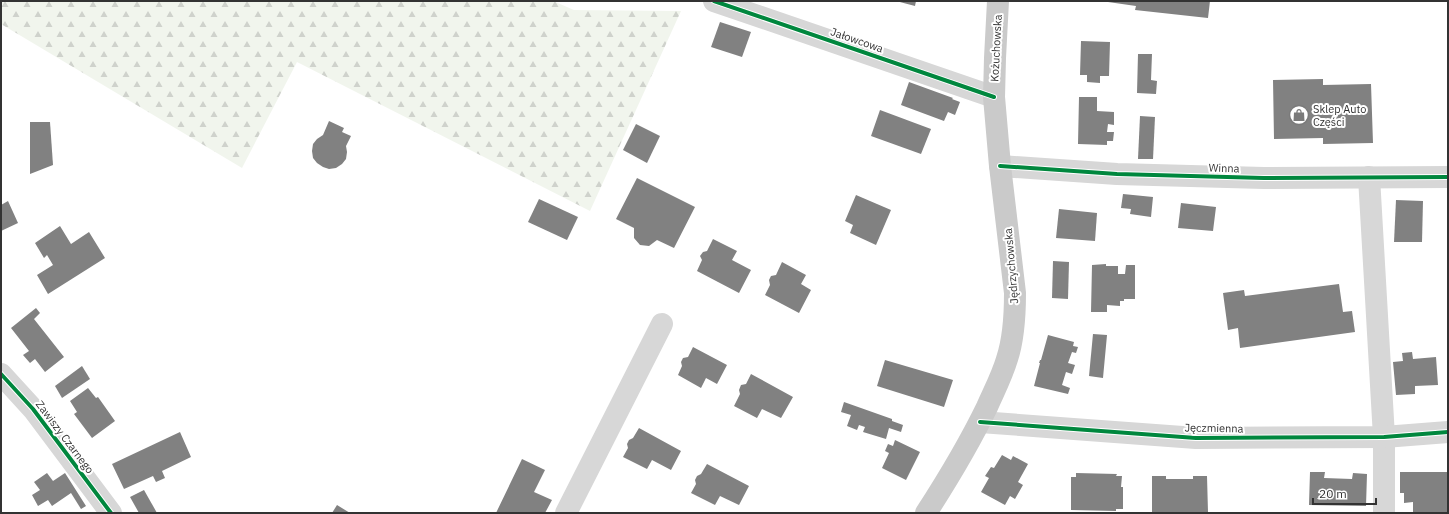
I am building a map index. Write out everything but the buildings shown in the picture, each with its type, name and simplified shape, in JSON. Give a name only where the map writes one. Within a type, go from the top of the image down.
[{"type":"main road","name":"Kożuchowska","points":[[998,1],[994,97],[1000,166]]},
{"type":"main road","name":"Jędrzychowska","points":[[926,513],[950,475],[980,422],[998,385],[1013,336],[1016,293],[1000,166]]},
{"type":"street","name":"Jałowcowa","points":[[714,1],[994,97]]},
{"type":"street","name":"Winna","points":[[1000,166],[1125,174],[1264,178],[1448,177]]},
{"type":"street","points":[[1369,177],[1384,437],[1384,513]]},
{"type":"street","points":[[566,513],[662,324]]},
{"type":"street","name":"Zawiszy Czarnego","points":[[1,374],[33,409],[111,513]]},
{"type":"street","name":"Jęczmienna","points":[[980,422],[1196,438],[1384,437],[1448,432]]},
{"type":"green space","points":[[1,1],[553,1],[574,10],[681,11],[590,211],[297,62],[242,168],[1,24]]},
{"type":"cycle path","points":[[714,1],[994,97]]},
{"type":"cycle path","points":[[1000,166],[1117,174],[1264,178],[1448,177]]},
{"type":"cycle path","points":[[1,374],[33,409],[111,513]]},
{"type":"cycle path","points":[[980,422],[1196,438],[1384,437],[1448,432]]},
{"type":"place","name":"Sklep Auto Części","points":[[1299,115]]}]
